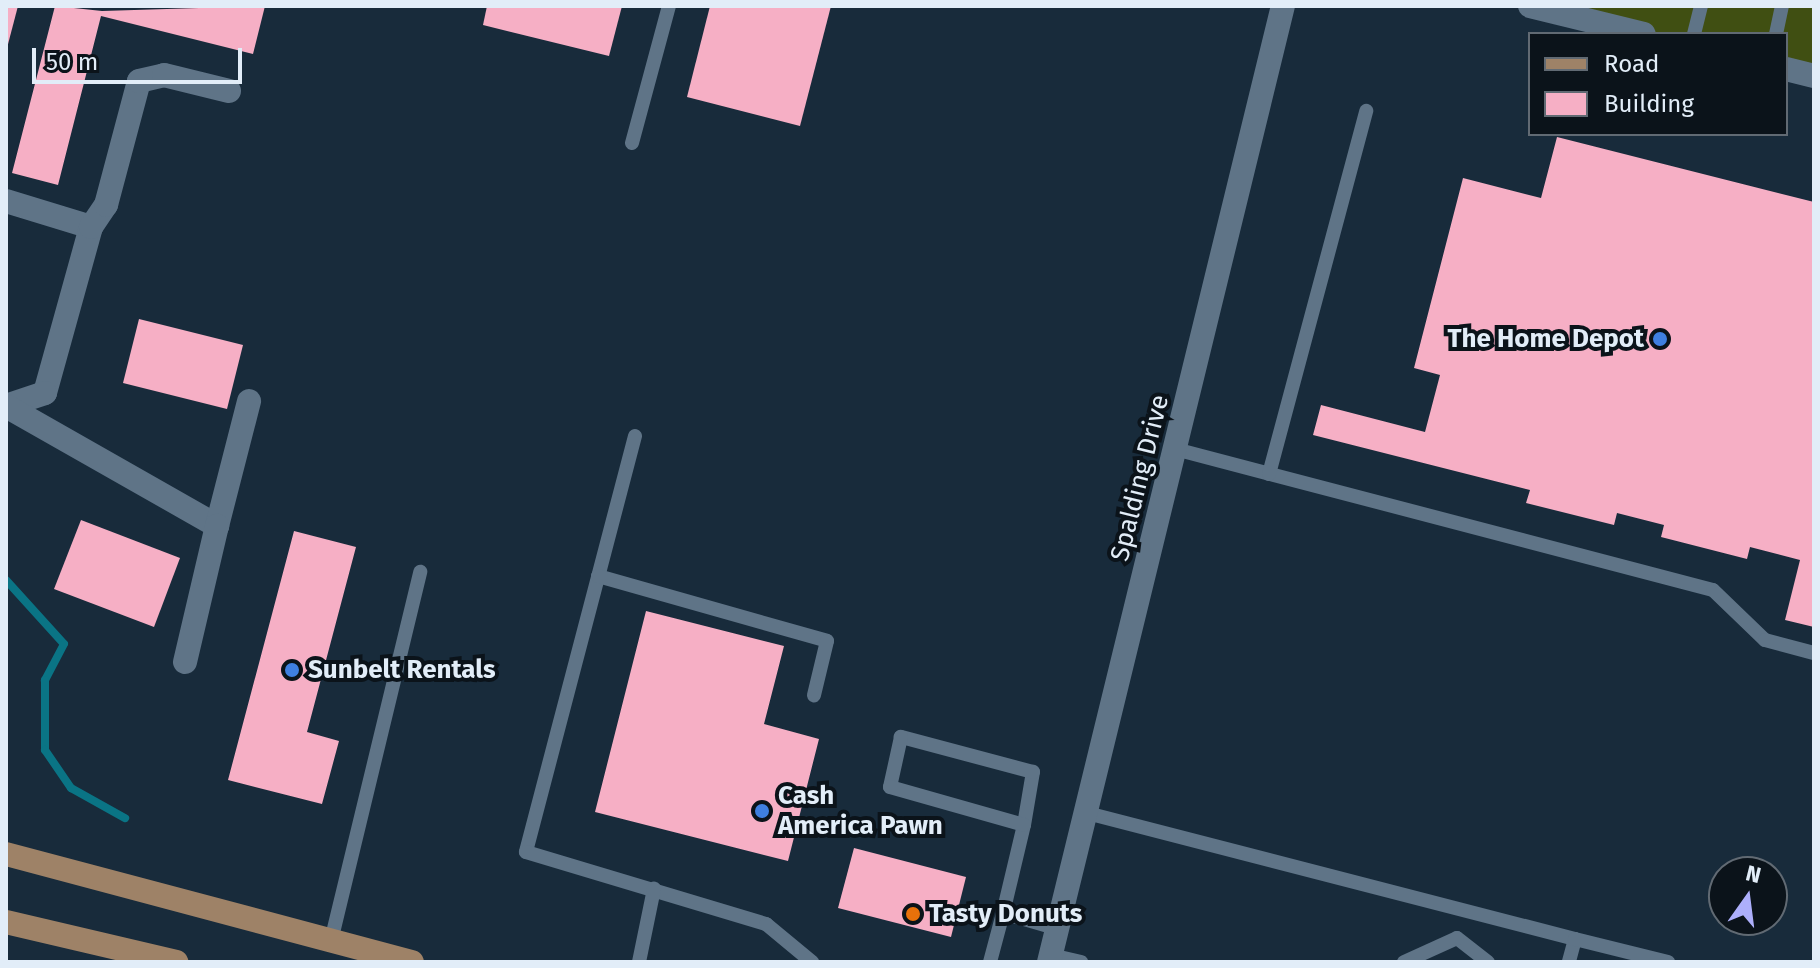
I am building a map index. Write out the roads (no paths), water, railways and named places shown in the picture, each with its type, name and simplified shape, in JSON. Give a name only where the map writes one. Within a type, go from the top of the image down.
[{"type":"main road","points":[[6,854],[412,962]]},
{"type":"main road","points":[[6,922],[176,962]]},
{"type":"street","name":"Spalding Drive","points":[[1050,958],[1283,6]]},
{"type":"street","points":[[1530,6],[1636,32]]},
{"type":"street","points":[[1788,70],[1814,76]]},
{"type":"street","points":[[6,406],[45,393],[91,227],[106,205],[139,81],[164,75],[229,91]]},
{"type":"street","points":[[6,201],[91,227]]},
{"type":"street","points":[[185,662],[249,401]]},
{"type":"street","points":[[6,406],[217,526]]},
{"type":"lane","points":[[632,143],[669,6]]},
{"type":"lane","points":[[1694,32],[1701,6]]},
{"type":"lane","points":[[1776,32],[1782,6]]},
{"type":"lane","points":[[1269,474],[1366,111]]},
{"type":"lane","points":[[635,436],[526,852],[766,924],[812,962]]},
{"type":"lane","points":[[1175,449],[1713,590],[1765,640],[1814,653]]},
{"type":"lane","points":[[331,941],[420,572]]},
{"type":"lane","points":[[598,576],[827,641],[814,695]]},
{"type":"lane","points":[[990,962],[1024,825],[1033,772],[901,737],[890,787],[1024,825]]},
{"type":"lane","points":[[1087,813],[1668,962]]},
{"type":"lane","points":[[639,962],[654,889]]},
{"type":"lane","points":[[1457,938],[1464,911]]},
{"type":"lane","points":[[1003,913],[1058,929]]},
{"type":"lane","points":[[1404,962],[1457,938]]},
{"type":"lane","points":[[1457,938],[1488,962]]},
{"type":"lane","points":[[1569,962],[1575,939]]},
{"type":"lane","points":[[1050,958],[1081,962]]},
{"type":"waterway","points":[[6,580],[64,644],[45,680],[45,750],[71,788],[125,818]]},
{"type":"place","name":"The Home Depot","points":[[1660,339]]},
{"type":"place","name":"Sunbelt Rentals","points":[[292,670]]},
{"type":"place","name":"Cash America Pawn","points":[[762,811]]},
{"type":"place","name":"Tasty Donuts","points":[[913,914]]}]
